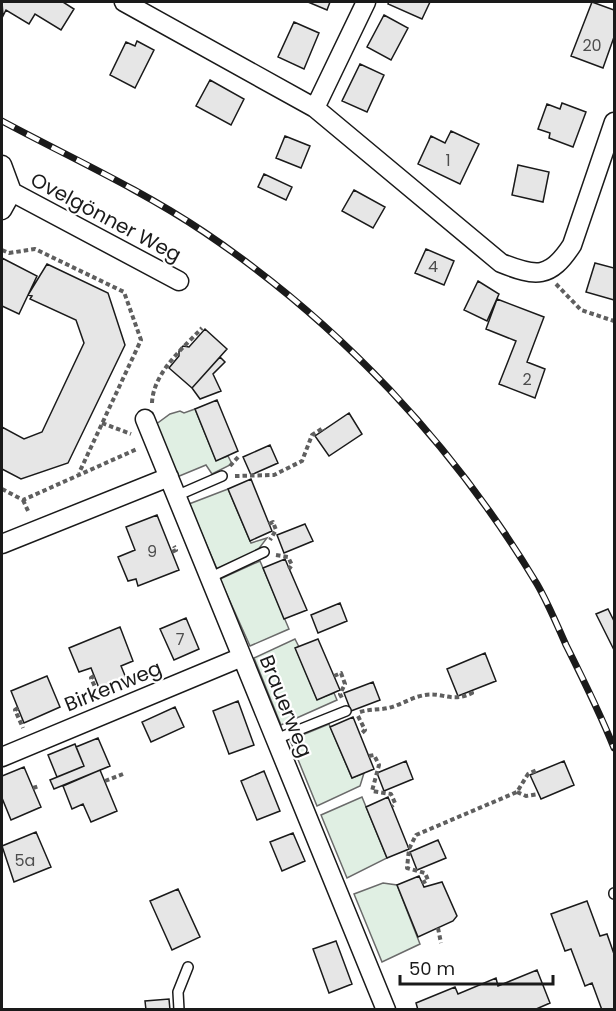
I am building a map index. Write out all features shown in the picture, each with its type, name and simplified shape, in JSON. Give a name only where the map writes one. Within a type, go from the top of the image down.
[{"type":"street","points":[[124,2],[315,108],[501,263],[536,273],[561,263],[572,245],[615,122]]},
{"type":"street","points":[[315,108],[366,2]]},
{"type":"street","name":"Ovelgönner Weg","points":[[2,165],[12,192],[179,281]]},
{"type":"street","name":"Ovelgönner Weg","points":[[2,210],[12,192]]},
{"type":"street","name":"Brauerweg","points":[[149,413],[154,442],[386,1010]]},
{"type":"street","points":[[2,544],[169,477]]},
{"type":"street","name":"Birkenweg","points":[[2,757],[242,657]]},
{"type":"lane","points":[[176,496],[222,476]]},
{"type":"lane","points":[[209,578],[264,552]]},
{"type":"lane","points":[[276,739],[346,711]]},
{"type":"lane","points":[[179,1010],[178,992],[188,967]]},
{"type":"path","points":[[2,250],[9,253],[35,249],[124,292],[141,340],[79,473]]},
{"type":"path","points":[[536,273],[581,310],[615,321]]},
{"type":"path","points":[[149,413],[152,395],[167,365],[202,328]]},
{"type":"path","points":[[222,476],[274,475],[302,461],[312,435],[323,428],[324,430]]},
{"type":"path","points":[[2,489],[23,500],[79,473],[154,442]]},
{"type":"path","points":[[269,524],[273,522],[276,530],[264,552],[288,556],[292,565],[289,569]]},
{"type":"path","points":[[334,676],[341,673],[345,684],[340,694],[346,711],[357,713],[376,708],[386,709],[426,694],[449,699],[463,698],[472,693],[471,691]]},
{"type":"path","points":[[357,713],[365,730],[360,735]]},
{"type":"path","points":[[369,756],[374,754],[379,765],[372,791],[391,794],[395,803],[392,806]]},
{"type":"path","points":[[422,883],[428,880],[425,873],[407,868],[409,849],[417,835],[517,792],[528,774],[537,770]]},
{"type":"path","points":[[105,781],[123,774]]},
{"type":"path","points":[[33,788],[39,786]]},
{"type":"path","points":[[517,792],[526,796],[538,794]]},
{"type":"path","points":[[438,928],[441,943]]},
{"type":"green space","points":[[195,409],[216,460],[228,456],[232,464],[212,474],[206,465],[177,477],[155,425],[170,414]]},
{"type":"green space","points":[[228,489],[251,543],[267,538],[257,551],[217,569],[189,504]]},
{"type":"green space","points":[[260,561],[289,629],[250,646],[220,579]]},
{"type":"green space","points":[[295,639],[299,647],[296,649],[317,699],[334,693],[337,700],[281,725],[254,658]]},
{"type":"green space","points":[[329,724],[352,778],[364,773],[360,786],[317,806],[290,740]]},
{"type":"green space","points":[[362,797],[387,858],[347,878],[321,815]]},
{"type":"green space","points":[[383,883],[397,885],[420,944],[382,962],[354,894]]},
{"type":"building","points":[[2,2],[63,2],[74,9],[61,30],[35,14],[29,24],[6,10],[3,16]]},
{"type":"building","points":[[308,2],[330,2],[327,10]]},
{"type":"building","points":[[389,2],[430,2],[422,19],[388,4]]},
{"type":"building","points":[[592,2],[614,10],[614,37],[603,68],[571,56]]},
{"type":"building","points":[[384,15],[408,28],[391,60],[367,47]]},
{"type":"building","points":[[294,22],[319,33],[304,69],[278,57]]},
{"type":"building","points":[[137,41],[154,50],[135,88],[110,75],[126,42],[135,46]]},
{"type":"building","points":[[360,64],[384,75],[367,112],[342,101]]},
{"type":"building","points":[[210,80],[244,99],[231,125],[196,106]]},
{"type":"building","points":[[562,103],[586,112],[573,147],[549,138],[550,133],[538,129],[547,104],[560,109]]},
{"type":"building","points":[[451,131],[479,144],[460,184],[418,164],[431,136],[445,143]]},
{"type":"building","points":[[285,136],[310,146],[301,168],[276,158]]},
{"type":"building","points":[[518,165],[549,172],[543,202],[512,195]]},
{"type":"building","points":[[264,174],[292,187],[286,200],[258,187]]},
{"type":"building","points":[[354,190],[385,207],[373,228],[342,211]]},
{"type":"building","points":[[426,249],[454,261],[444,285],[415,273]]},
{"type":"building","points":[[2,258],[37,276],[19,314],[2,306]]},
{"type":"building","points":[[595,263],[614,268],[614,300],[586,292]]},
{"type":"building","points":[[47,264],[108,293],[125,345],[68,463],[21,479],[2,469],[2,427],[24,439],[42,432],[84,343],[76,320],[30,299],[32,296],[28,295]]},
{"type":"building","points":[[478,281],[499,294],[487,321],[464,310]]},
{"type":"building","points":[[497,299],[544,317],[527,362],[545,369],[535,398],[499,384],[516,341],[486,329]]},
{"type":"building","points":[[205,329],[227,349],[192,388],[169,368],[179,356],[179,351],[183,346],[189,347]]},
{"type":"building","points":[[220,357],[225,362],[213,374],[221,391],[200,399],[192,388]]},
{"type":"building","points":[[217,400],[238,451],[216,461],[195,409]]},
{"type":"building","points":[[349,413],[362,434],[329,456],[315,436]]},
{"type":"building","points":[[270,445],[278,463],[251,475],[243,457]]},
{"type":"building","points":[[251,479],[272,531],[250,541],[228,489]]},
{"type":"building","points":[[157,515],[179,570],[138,586],[136,579],[128,581],[118,557],[135,550],[126,527]]},
{"type":"building","points":[[305,524],[313,541],[284,553],[277,535]]},
{"type":"building","points":[[285,559],[307,610],[284,619],[263,568]]},
{"type":"building","points":[[340,603],[347,621],[318,633],[311,615]]},
{"type":"building","points":[[608,609],[614,621],[614,650],[596,614]]},
{"type":"building","points":[[186,618],[199,649],[174,660],[160,629]]},
{"type":"building","points":[[120,627],[133,661],[121,666],[126,678],[99,688],[91,668],[79,672],[69,648]]},
{"type":"building","points":[[318,639],[340,690],[317,700],[295,648]]},
{"type":"building","points":[[485,653],[496,681],[458,696],[447,669]]},
{"type":"building","points":[[47,676],[60,707],[24,723],[11,691]]},
{"type":"building","points":[[373,682],[380,700],[351,711],[344,693]]},
{"type":"building","points":[[238,701],[254,745],[229,754],[213,711]]},
{"type":"building","points":[[175,707],[184,727],[151,742],[142,722]]},
{"type":"building","points":[[353,717],[374,769],[352,778],[330,727]]},
{"type":"building","points":[[98,738],[110,766],[54,789],[50,780],[84,766],[76,747]]},
{"type":"building","points":[[75,744],[84,766],[57,777],[48,755]]},
{"type":"building","points":[[406,761],[413,779],[384,791],[377,773]]},
{"type":"building","points":[[564,761],[574,785],[541,799],[530,775]]},
{"type":"building","points":[[24,767],[41,807],[11,820],[2,798],[2,776]]},
{"type":"building","points":[[100,770],[117,811],[91,822],[83,804],[72,809],[63,786]]},
{"type":"building","points":[[264,771],[280,811],[257,820],[241,781]]},
{"type":"building","points":[[388,797],[409,849],[387,858],[366,807]]},
{"type":"building","points":[[36,832],[51,867],[14,882],[2,846]]},
{"type":"building","points":[[293,833],[305,861],[282,871],[270,842]]},
{"type":"building","points":[[438,840],[446,858],[417,870],[410,852]]},
{"type":"building","points":[[419,876],[424,887],[442,882],[457,916],[453,921],[418,937],[397,885]]},
{"type":"building","points":[[178,889],[200,937],[172,950],[150,901]]},
{"type":"building","points":[[587,901],[600,936],[607,934],[614,954],[614,1010],[602,1010],[592,983],[585,986],[571,949],[565,951],[551,914]]},
{"type":"building","points":[[336,941],[352,984],[329,993],[313,949]]},
{"type":"building","points":[[537,970],[550,1003],[534,1010],[418,1010],[416,1003],[455,987],[458,994],[496,978],[498,986]]},
{"type":"building","points":[[169,999],[170,1010],[146,1010],[145,1001]]},
{"type":"railway","points":[[2,121],[130,187],[204,232],[301,306],[347,346],[390,390],[469,483],[537,584],[614,748]]}]
